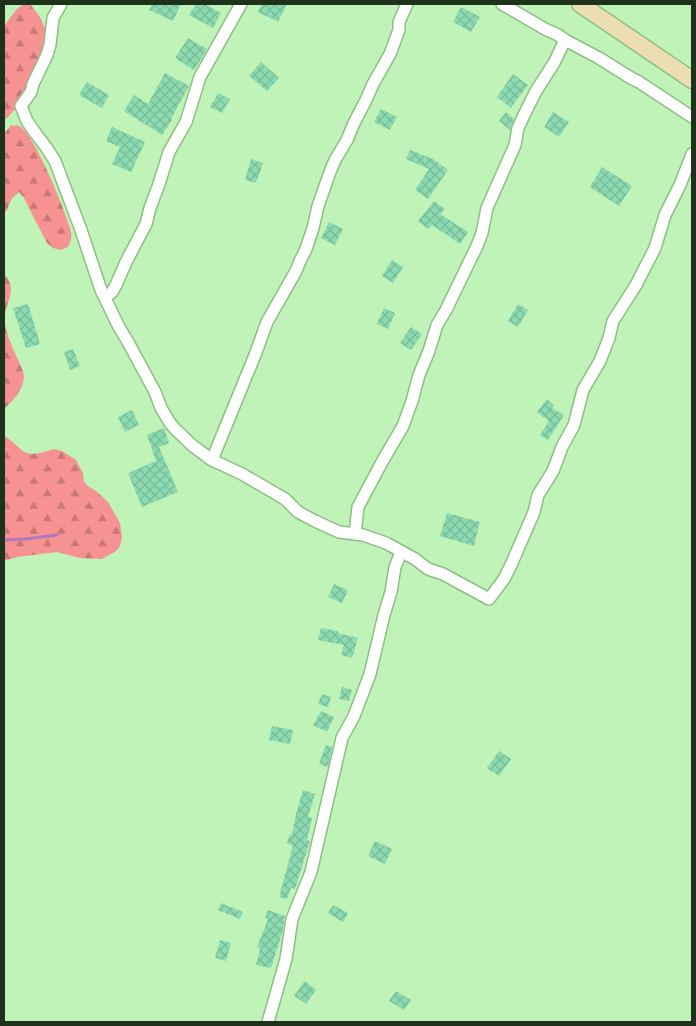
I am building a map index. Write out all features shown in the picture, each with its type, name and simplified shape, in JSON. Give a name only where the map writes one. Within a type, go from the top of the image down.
[{"type":"street","points":[[61,4],[53,18],[48,55],[33,84],[31,92],[21,106],[27,121],[55,161],[98,282],[119,327],[140,363],[170,423],[193,446],[212,460],[242,474],[285,499],[298,512],[315,522],[339,532],[363,534],[379,540],[428,569],[443,574],[489,599],[504,579],[511,565],[534,512],[538,495],[574,425],[583,390],[600,361],[614,321],[636,285],[655,248],[665,215],[680,185],[692,154]]},
{"type":"street","points":[[106,297],[116,285],[146,224],[166,161],[172,145],[186,122],[200,77],[241,4]]},
{"type":"street","points":[[212,460],[267,322],[296,271],[306,249],[318,206],[335,160],[348,140],[373,84],[390,54],[399,30],[399,22],[407,4]]},
{"type":"street","points":[[502,4],[599,58],[692,117]]},
{"type":"street","points":[[580,4],[692,80]]},
{"type":"street","points":[[355,534],[358,507],[403,426],[437,325],[462,279],[480,240],[487,208],[515,145],[521,121],[565,40]]},
{"type":"street","points":[[268,1022],[286,960],[292,920],[311,872],[342,738],[354,716],[370,674],[391,592],[395,567],[401,552]]},
{"type":"green space","points":[[30,4],[40,17],[47,33],[47,50],[23,101],[4,121],[4,26],[16,10],[22,5]]},
{"type":"green space","points":[[11,125],[19,126],[25,131],[33,142],[49,175],[64,209],[71,232],[71,240],[68,247],[61,250],[53,248],[47,243],[19,192],[12,198],[6,212],[4,212],[4,134]]},
{"type":"green space","points":[[4,274],[11,286],[5,322],[10,343],[24,377],[20,391],[4,409]]},
{"type":"green space","points":[[4,435],[24,452],[31,454],[54,449],[62,451],[76,460],[83,473],[84,482],[108,502],[120,523],[122,538],[120,546],[116,551],[102,559],[80,558],[57,552],[18,557],[4,561]]},
{"type":"building","points":[[152,4],[181,4],[173,21],[149,10]]},
{"type":"building","points":[[196,4],[205,4],[221,13],[213,28],[189,15]]},
{"type":"building","points":[[262,4],[287,4],[278,22],[258,12]]},
{"type":"building","points":[[461,7],[480,17],[471,32],[453,22]]},
{"type":"building","points":[[188,38],[207,49],[194,70],[175,58]]},
{"type":"building","points":[[261,62],[279,78],[267,91],[249,76]]},
{"type":"building","points":[[165,73],[189,86],[172,120],[162,135],[124,111],[134,95],[148,104]]},
{"type":"building","points":[[513,74],[528,85],[511,108],[497,97]]},
{"type":"building","points":[[87,82],[109,95],[102,108],[79,95]]},
{"type":"building","points":[[218,93],[230,99],[222,113],[210,107]]},
{"type":"building","points":[[381,109],[397,117],[390,130],[374,122]]},
{"type":"building","points":[[506,112],[514,119],[510,130],[499,121]]},
{"type":"building","points":[[553,112],[569,122],[559,137],[544,127]]},
{"type":"building","points":[[112,127],[145,142],[131,172],[112,164],[120,147],[106,141]]},
{"type":"building","points":[[410,150],[433,159],[448,170],[428,199],[415,190],[429,169],[406,159]]},
{"type":"building","points":[[251,159],[263,163],[256,183],[245,180]]},
{"type":"building","points":[[602,167],[632,186],[619,206],[590,187]]},
{"type":"building","points":[[434,201],[445,209],[440,214],[468,232],[460,244],[432,225],[428,229],[418,221]]},
{"type":"building","points":[[329,222],[343,229],[335,245],[321,238]]},
{"type":"building","points":[[392,260],[403,267],[393,283],[382,276]]},
{"type":"building","points":[[28,304],[40,344],[26,348],[13,308]]},
{"type":"building","points":[[518,304],[528,310],[518,327],[508,321]]},
{"type":"building","points":[[384,308],[395,313],[388,329],[377,324]]},
{"type":"building","points":[[411,327],[422,334],[411,350],[400,343]]},
{"type":"building","points":[[73,349],[80,366],[70,370],[64,352]]},
{"type":"building","points":[[547,399],[554,405],[552,408],[564,415],[548,440],[540,435],[549,421],[537,412]]},
{"type":"building","points":[[132,410],[139,425],[125,432],[118,417]]},
{"type":"building","points":[[164,428],[169,443],[159,447],[178,492],[142,507],[128,473],[156,461],[147,435]]},
{"type":"building","points":[[447,513],[480,522],[474,546],[440,536]]},
{"type":"building","points":[[334,584],[348,590],[342,603],[328,597]]},
{"type":"building","points":[[321,628],[338,631],[338,633],[358,638],[352,658],[341,655],[344,645],[318,640]]},
{"type":"building","points":[[342,687],[352,690],[349,701],[339,699]]},
{"type":"building","points":[[322,694],[331,697],[328,707],[318,704]]},
{"type":"building","points":[[321,711],[334,717],[327,732],[313,725]]},
{"type":"building","points":[[272,726],[293,730],[290,744],[269,740]]},
{"type":"building","points":[[326,745],[332,747],[328,767],[319,764]]},
{"type":"building","points":[[499,751],[511,759],[499,776],[487,768]]},
{"type":"building","points":[[303,790],[315,794],[308,817],[312,818],[307,840],[310,841],[295,889],[291,888],[287,899],[279,897],[293,846],[287,843],[290,834],[292,835]]},
{"type":"building","points":[[375,841],[392,849],[385,864],[368,856]]},
{"type":"building","points":[[221,903],[243,912],[240,919],[218,910]]},
{"type":"building","points":[[333,905],[348,913],[343,922],[328,913]]},
{"type":"building","points":[[268,910],[285,916],[282,933],[271,968],[256,965],[260,948],[257,947],[268,919],[265,918]]},
{"type":"building","points":[[220,940],[231,943],[226,961],[215,958]]},
{"type":"building","points":[[305,981],[316,990],[306,1004],[294,996]]},
{"type":"building","points":[[396,991],[411,1000],[404,1010],[389,1001]]},
{"type":"waterway","points":[[4,540],[57,535]]}]
